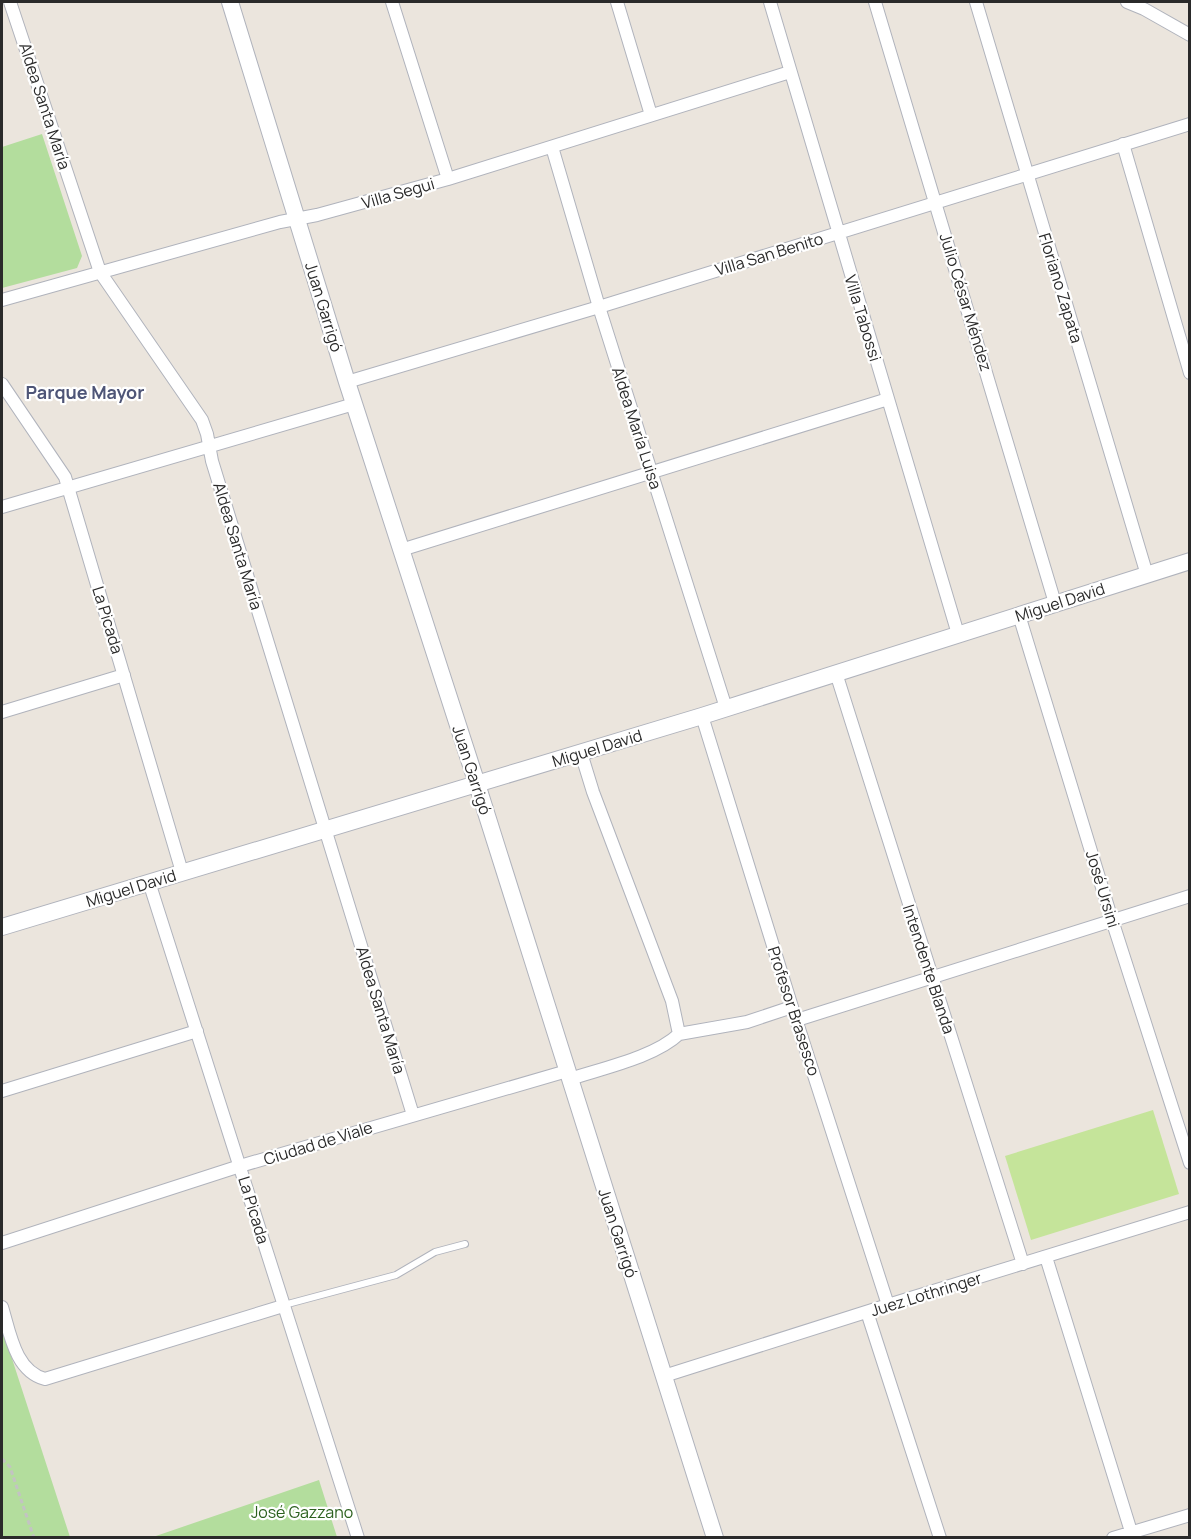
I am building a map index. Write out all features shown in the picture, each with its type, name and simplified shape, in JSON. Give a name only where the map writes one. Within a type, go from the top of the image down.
[{"type":"street","name":"Aldea Santa María","points":[[10,2],[100,272],[202,420],[208,446],[413,1115]]},
{"type":"street","name":"Juan Garrigó","points":[[230,2],[347,382],[477,784],[715,1538]]},
{"type":"street","points":[[392,2],[448,179]]},
{"type":"street","points":[[617,2],[651,115]]},
{"type":"street","name":"Villa Tabossi","points":[[770,2],[958,634]]},
{"type":"street","name":"Julio César Méndez","points":[[875,2],[1055,603]]},
{"type":"street","name":"Floriano Zapata","points":[[976,2],[1147,575]]},
{"type":"street","points":[[1128,2],[1190,35]]},
{"type":"street","name":"Villa Segui","points":[[2,300],[448,179],[790,72]]},
{"type":"street","name":"Villa San Benito","points":[[347,382],[599,307],[1190,124]]},
{"type":"street","points":[[1122,144],[1190,373]]},
{"type":"street","name":"Aldea María Luisa","points":[[552,147],[599,307],[726,708]]},
{"type":"street","name":"La Picada","points":[[2,384],[59,467],[69,487],[182,872]]},
{"type":"street","points":[[401,550],[888,399]]},
{"type":"street","points":[[2,507],[354,404]]},
{"type":"street","name":"Miguel David","points":[[2,927],[702,716],[1190,561]]},
{"type":"street","name":"José Ursini","points":[[1019,615],[1112,920],[1190,1163]]},
{"type":"street","name":"Intendente Blanda","points":[[836,673],[1023,1264]]},
{"type":"street","points":[[2,712],[124,675]]},
{"type":"street","name":"Profesor Brasesco","points":[[702,716],[792,1007],[888,1305]]},
{"type":"street","points":[[581,753],[593,792],[667,988],[679,1034],[747,1022],[792,1007]]},
{"type":"street","name":"La Picada","points":[[149,882],[358,1538]]},
{"type":"street","points":[[797,1020],[1190,896]]},
{"type":"street","points":[[2,1091],[197,1031]]},
{"type":"street","name":"Ciudad de Viale","points":[[2,1243],[240,1166],[413,1115],[652,1051],[668,1044],[679,1034]]},
{"type":"street","name":"Juez Lothringer","points":[[664,1376],[1190,1212]]},
{"type":"street","points":[[1046,1257],[1132,1535]]},
{"type":"street","points":[[2,1307],[20,1361],[35,1376],[45,1378],[283,1306]]},
{"type":"street","points":[[867,1312],[940,1538]]},
{"type":"street","points":[[1113,1538],[1132,1535],[1190,1515]]},
{"type":"lane","points":[[283,1306],[396,1275],[435,1252],[465,1244]]},
{"type":"path","points":[[2,1459],[10,1467],[34,1538]]},
{"type":"green space","points":[[42,134],[82,256],[77,268],[2,288],[2,147]]},
{"type":"green space","points":[[1153,1110],[1179,1194],[1031,1240],[1005,1156]]},
{"type":"green space","points":[[2,1328],[70,1537],[2,1537]]},
{"type":"green space","name":"José Gazzano","points":[[319,1480],[337,1537],[153,1537]]},
{"type":"district","name":"Parque Mayor","points":[[85,392]]}]
